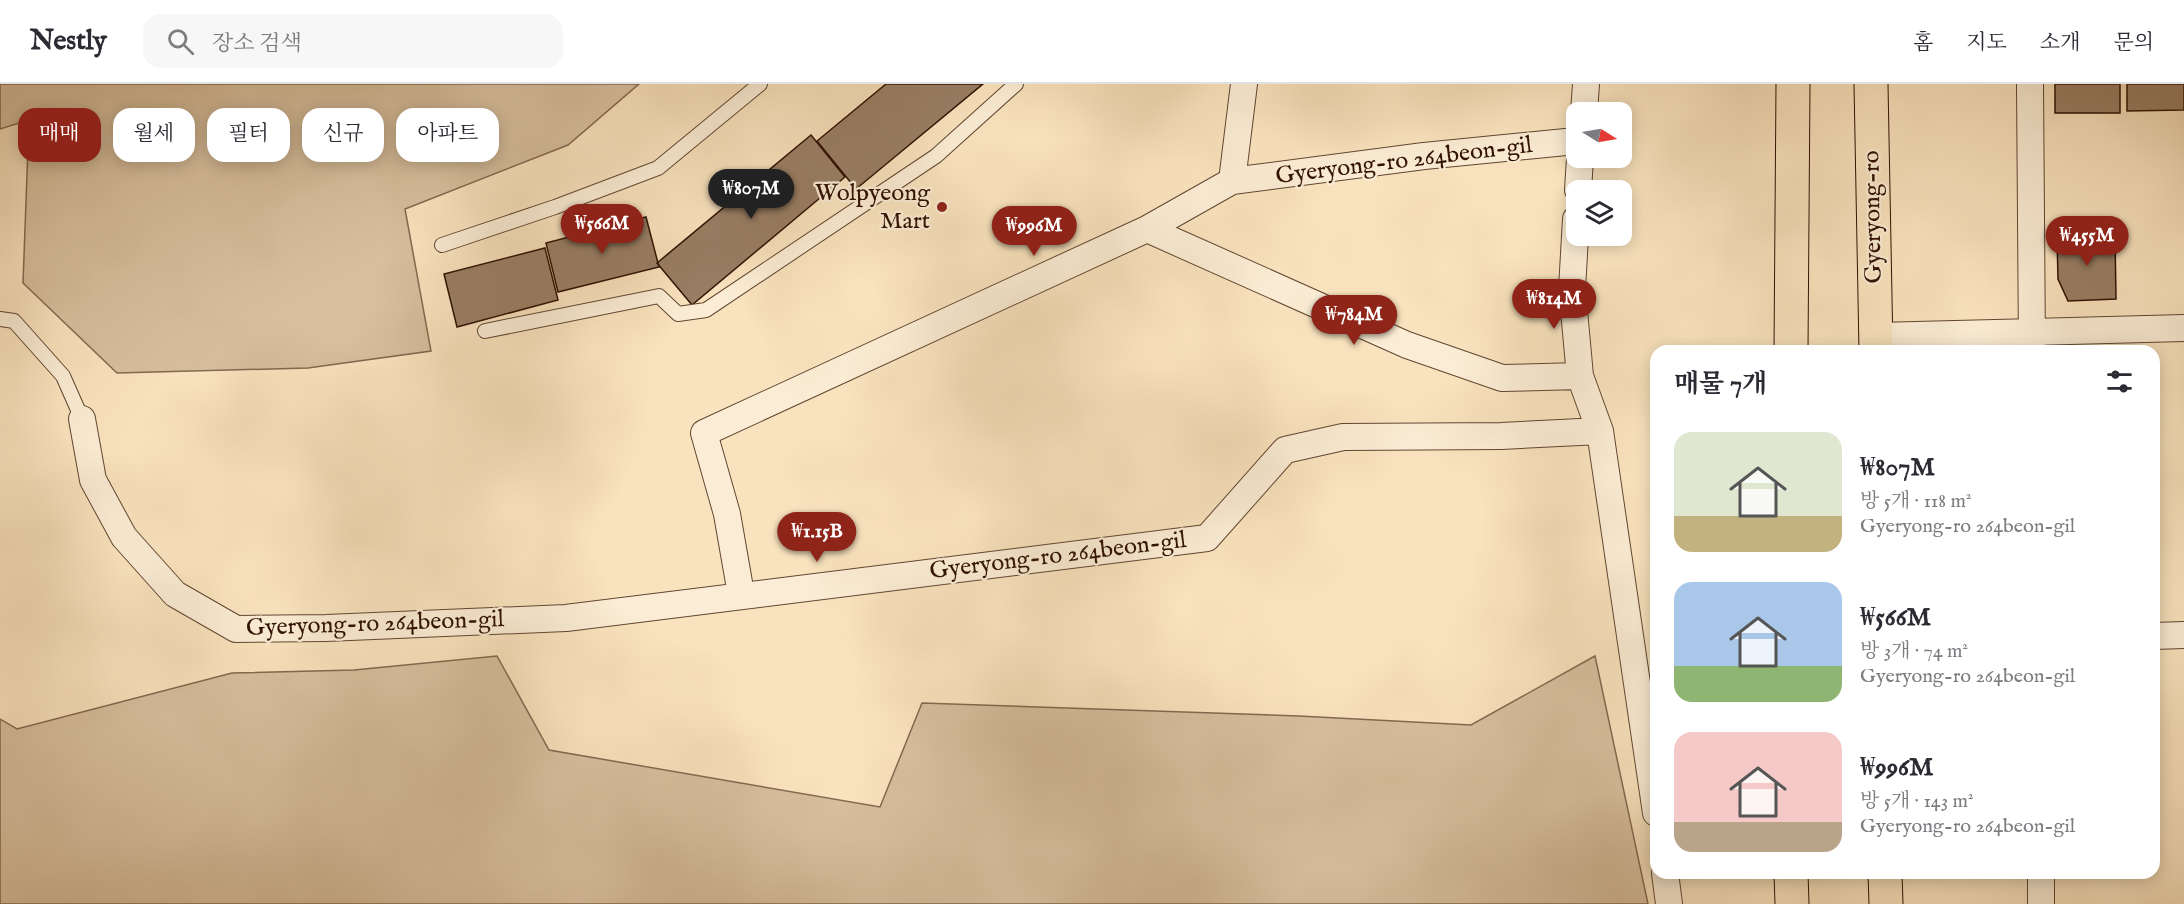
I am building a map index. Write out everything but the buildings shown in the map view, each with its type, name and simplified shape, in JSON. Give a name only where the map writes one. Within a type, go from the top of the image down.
[{"type":"main road","points":[[1791,345],[1793,84]]},
{"type":"main road","name":"Gyeryong-ro","points":[[1871,84],[1876,343]]},
{"type":"main road","points":[[1791,879],[1792,904]]},
{"type":"main road","points":[[1885,879],[1886,904]]},
{"type":"street","points":[[1232,181],[1244,84]]},
{"type":"street","points":[[1585,102],[1586,84]]},
{"type":"street","points":[[2030,84],[2032,342]]},
{"type":"street","name":"Gyeryong-ro 264beon-gil","points":[[741,594],[727,514],[704,433],[1147,229],[1232,181],[1424,156],[1566,142]]},
{"type":"street","points":[[1147,229],[1407,345],[1502,378],[1580,376]]},
{"type":"street","points":[[1574,246],[1572,290],[1580,376],[1600,431],[1650,772]]},
{"type":"street","points":[[1876,343],[2032,342],[2184,328]]},
{"type":"street","name":"Gyeryong-ro 264beon-gil","points":[[82,419],[93,480],[124,537],[175,594],[236,629],[326,628],[566,618],[741,594],[1207,538],[1285,450],[1343,437],[1501,436],[1600,431]]},
{"type":"street","points":[[2160,636],[2184,635]]},
{"type":"street","points":[[1666,879],[1669,904]]},
{"type":"street","points":[[2041,879],[2041,904]]},
{"type":"lane","points":[[442,245],[555,207],[658,168],[760,84]]},
{"type":"lane","points":[[485,331],[659,296],[678,314],[706,310],[936,156],[1016,84]]},
{"type":"lane","name":"Gyeryong-ro 264beon-gil","points":[[0,319],[14,321],[63,376],[82,419]]},
{"type":"shaded area","points":[[0,84],[639,84],[568,145],[405,209],[431,351],[308,368],[117,373],[23,283],[27,162],[101,162],[101,108],[18,108],[18,123],[0,129]]},
{"type":"shaded area","points":[[497,656],[549,750],[880,807],[922,703],[1299,716],[1471,725],[1595,656],[1648,904],[0,904],[0,719],[17,729],[232,673],[354,670]]},
{"type":"place","name":"Wolpyeong Mart","points":[[942,207]]}]
